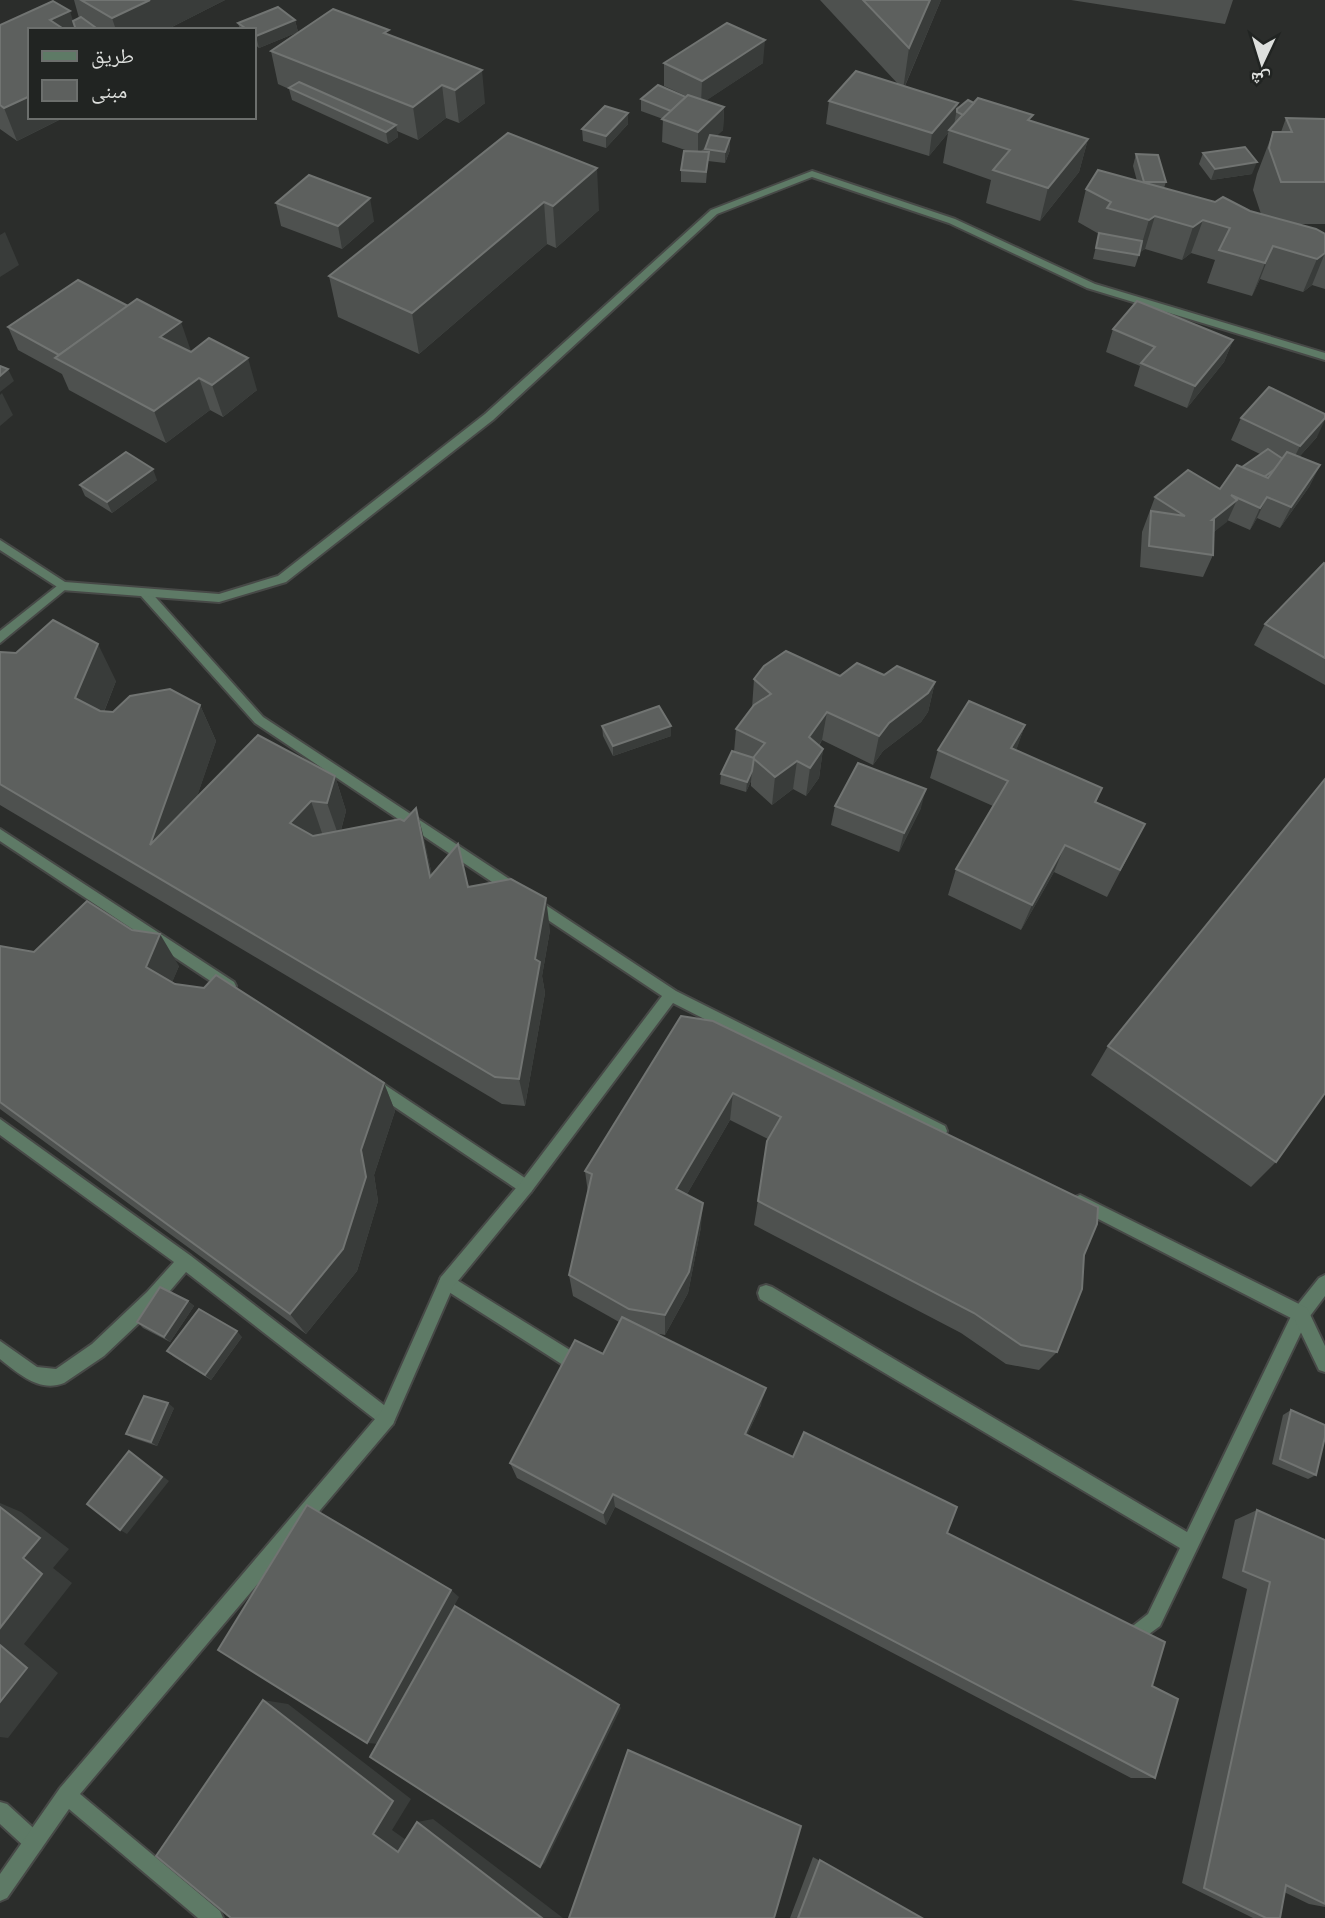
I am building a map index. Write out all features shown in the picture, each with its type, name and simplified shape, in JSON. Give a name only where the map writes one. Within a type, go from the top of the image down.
[{"type":"street","points":[[0,544],[62,586],[219,598],[282,579],[489,417],[714,212],[812,174],[952,221],[1091,286],[1325,356]]},
{"type":"street","points":[[0,638],[62,586]]},
{"type":"street","points":[[145,593],[259,720],[671,995],[955,1139]]},
{"type":"street","points":[[0,834],[239,992]]},
{"type":"street","points":[[0,1891],[67,1795],[387,1418],[447,1282],[526,1187],[671,995]]},
{"type":"street","points":[[365,1078],[526,1187]]},
{"type":"street","points":[[0,1126],[185,1261],[387,1418]]},
{"type":"street","points":[[1066,1195],[1301,1314],[1325,1364]]},
{"type":"street","points":[[0,1349],[34,1376],[58,1377],[98,1350],[153,1298],[185,1261]]},
{"type":"street","points":[[447,1282],[598,1378]]},
{"type":"street","points":[[1115,1650],[1154,1620],[1301,1314],[1325,1283]]},
{"type":"street","points":[[766,1293],[1190,1544]]},
{"type":"street","points":[[67,1795],[213,1918]]},
{"type":"street","points":[[0,1811],[34,1842]]},
{"type":"building","points":[[81,0],[150,0],[112,18]]},
{"type":"building","points":[[863,0],[930,0],[909,48]]},
{"type":"building","points":[[53,1],[70,11],[50,20],[62,28],[28,28],[28,97],[4,108],[0,105],[0,25]]},
{"type":"building","points":[[278,7],[295,20],[256,36],[256,28],[245,28],[238,23]]},
{"type":"building","points":[[333,9],[389,30],[384,33],[482,70],[455,90],[442,85],[413,107],[271,51]]},
{"type":"building","points":[[81,17],[96,28],[75,28],[73,21]]},
{"type":"building","points":[[727,23],[765,40],[702,81],[664,63]]},
{"type":"building","points":[[856,71],[958,103],[932,133],[829,101]]},
{"type":"building","points":[[299,82],[396,125],[386,132],[289,88]]},
{"type":"building","points":[[658,85],[686,97],[671,111],[641,99]]},
{"type":"building","points":[[688,95],[724,107],[698,132],[662,119]]},
{"type":"building","points":[[978,98],[1033,115],[1028,120],[1088,139],[1048,188],[993,170],[1010,150],[949,130]]},
{"type":"building","points":[[968,100],[974,103],[963,115],[957,112],[957,109]]},
{"type":"building","points":[[605,106],[628,113],[606,136],[582,129]]},
{"type":"building","points":[[1286,118],[1325,119],[1325,182],[1281,182],[1269,148],[1273,132],[1292,132]]},
{"type":"building","points":[[508,133],[597,168],[553,206],[544,202],[412,313],[329,276]]},
{"type":"building","points":[[710,135],[730,138],[725,152],[705,149]]},
{"type":"building","points":[[1245,147],[1257,162],[1215,169],[1203,153]]},
{"type":"building","points":[[684,151],[709,152],[706,172],[681,170]]},
{"type":"building","points":[[1136,154],[1158,155],[1166,182],[1144,182]]},
{"type":"building","points":[[1098,170],[1215,202],[1223,197],[1250,211],[1316,229],[1325,234],[1325,253],[1317,259],[1273,246],[1265,263],[1219,250],[1230,228],[1203,220],[1193,227],[1155,216],[1149,220],[1107,208],[1111,202],[1086,189]]},
{"type":"building","points":[[309,175],[370,198],[338,226],[276,203]]},
{"type":"building","points":[[1099,233],[1142,241],[1139,255],[1096,248]]},
{"type":"building","points":[[78,280],[128,306],[59,355],[8,327]]},
{"type":"building","points":[[137,299],[181,322],[160,337],[191,352],[209,338],[248,358],[212,385],[199,378],[154,411],[55,358]]},
{"type":"building","points":[[1137,301],[1233,340],[1195,386],[1141,363],[1155,347],[1113,329]]},
{"type":"building","points":[[0,366],[8,369],[0,376]]},
{"type":"building","points":[[1269,387],[1325,414],[1325,418],[1300,446],[1241,418]]},
{"type":"building","points":[[1268,449],[1283,459],[1264,477],[1242,467]]},
{"type":"building","points":[[126,452],[153,469],[107,502],[80,485]]},
{"type":"building","points":[[1287,452],[1320,465],[1291,507],[1267,497],[1260,508],[1231,495],[1237,500],[1212,520],[1213,555],[1149,546],[1151,511],[1185,516],[1155,497],[1188,470],[1220,489],[1237,465],[1268,478]]},
{"type":"building","points":[[1325,564],[1325,658],[1265,624]]},
{"type":"building","points":[[53,620],[98,644],[75,698],[100,711],[113,712],[130,696],[170,689],[200,705],[150,845],[258,735],[335,776],[327,803],[311,801],[290,823],[313,836],[400,819],[404,821],[416,808],[430,877],[458,844],[468,887],[511,879],[546,898],[535,959],[540,962],[519,1079],[495,1077],[0,784],[0,652],[16,653]]},
{"type":"building","points":[[786,651],[840,676],[857,663],[884,675],[897,666],[935,682],[928,693],[889,723],[879,736],[827,712],[809,737],[823,749],[810,768],[797,761],[775,777],[753,758],[765,743],[736,729],[754,705],[771,694],[754,679],[764,666]]},
{"type":"building","points":[[969,701],[1025,725],[1011,748],[1102,788],[1095,802],[1145,824],[1120,870],[1065,845],[1032,905],[956,869],[1008,781],[938,750]]},
{"type":"building","points":[[659,706],[671,726],[613,746],[602,726]]},
{"type":"building","points":[[732,751],[754,758],[747,782],[721,774]]},
{"type":"building","points":[[858,763],[926,789],[904,833],[835,806]]},
{"type":"building","points":[[1325,779],[1325,1093],[1276,1162],[1108,1046]]},
{"type":"building","points":[[87,901],[132,930],[160,934],[146,967],[175,984],[204,988],[216,975],[384,1083],[361,1150],[366,1177],[343,1249],[290,1314],[0,1102],[0,946],[34,952]]},
{"type":"building","points":[[681,1016],[713,1021],[1098,1207],[1097,1224],[1084,1255],[1082,1289],[1057,1352],[1021,1345],[974,1313],[758,1201],[767,1141],[781,1117],[733,1093],[676,1189],[703,1203],[689,1272],[665,1315],[629,1309],[569,1275],[592,1174],[585,1171]]},
{"type":"building","points":[[160,1287],[188,1301],[164,1337],[137,1322]]},
{"type":"building","points":[[199,1309],[237,1331],[205,1375],[167,1351]]},
{"type":"building","points":[[622,1317],[766,1388],[745,1434],[793,1457],[804,1432],[957,1507],[947,1533],[1165,1642],[1152,1686],[1178,1699],[1155,1778],[613,1494],[603,1513],[510,1463],[575,1340],[603,1354]]},
{"type":"building","points":[[144,1396],[168,1403],[151,1442],[126,1434]]},
{"type":"building","points":[[1291,1410],[1325,1425],[1325,1437],[1316,1475],[1280,1459]]},
{"type":"building","points":[[129,1451],[162,1477],[120,1530],[87,1504]]},
{"type":"building","points":[[307,1505],[451,1590],[367,1743],[218,1650]]},
{"type":"building","points":[[0,1507],[40,1538],[23,1558],[42,1574],[0,1628]]},
{"type":"building","points":[[1257,1510],[1325,1540],[1325,1904],[1286,1885],[1280,1918],[1266,1918],[1204,1888],[1270,1582],[1243,1571]]},
{"type":"building","points":[[455,1606],[619,1705],[540,1867],[370,1757]]},
{"type":"building","points":[[0,1645],[27,1668],[0,1702]]},
{"type":"building","points":[[263,1700],[393,1801],[373,1834],[398,1852],[417,1822],[542,1918],[231,1918],[156,1856]]},
{"type":"building","points":[[628,1750],[801,1826],[774,1918],[569,1918]]},
{"type":"building","points":[[820,1860],[922,1918],[798,1918]]}]
